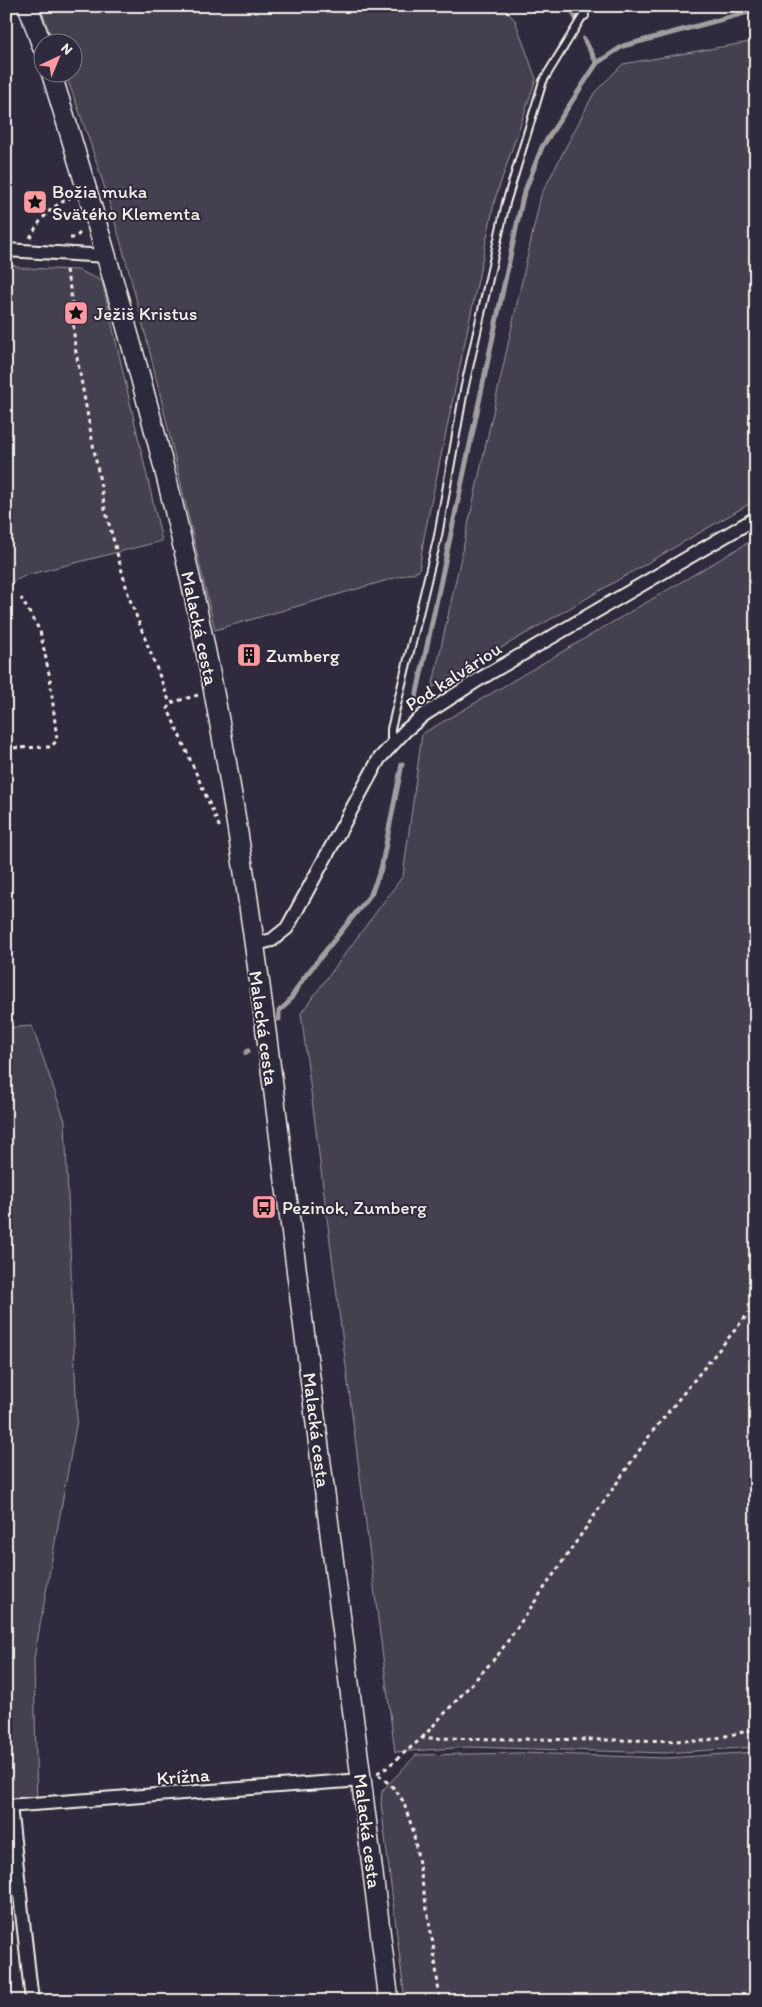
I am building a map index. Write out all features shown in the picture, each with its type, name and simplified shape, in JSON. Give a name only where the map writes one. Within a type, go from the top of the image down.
[{"type":"main road","points":[[28,6],[37,32]]},
{"type":"main road","name":"Malacká cesta","points":[[54,82],[107,256],[178,524],[214,691],[238,834],[369,1777],[390,2001]]},
{"type":"street","points":[[6,250],[107,256]]},
{"type":"street","name":"Pod kalváriou","points":[[253,945],[272,940],[287,928],[374,768],[391,745],[424,715],[478,680],[756,518]]},
{"type":"street","name":"Krížna","points":[[8,1806],[369,1777]]},
{"type":"street","points":[[8,1806],[32,2001]]},
{"type":"lane","points":[[579,6],[584,16]]},
{"type":"lane","points":[[391,745],[391,729],[438,536],[464,390],[506,203],[543,81],[589,6]]},
{"type":"path","points":[[29,238],[38,222],[52,206],[70,198]]},
{"type":"path","points":[[66,270],[73,312],[75,347],[105,509],[129,597],[170,703],[168,709],[172,721],[217,826],[223,832],[238,834]]},
{"type":"path","points":[[6,748],[51,747],[57,740],[50,678],[40,631],[21,598]]},
{"type":"path","points":[[170,703],[214,691]]},
{"type":"path","points":[[369,1777],[385,1769],[422,1738],[498,1655],[652,1432],[756,1304]]},
{"type":"path","points":[[422,1738],[704,1740],[756,1729]]},
{"type":"path","points":[[369,1777],[395,1790],[403,1801],[413,1830],[433,1944],[440,2001]]},
{"type":"shaded area","points":[[40,6],[500,6],[515,20],[536,79],[495,199],[424,537],[419,571],[215,630],[131,279],[111,209],[68,82],[82,82],[82,32],[49,32]]},
{"type":"shaded area","points":[[756,41],[756,500],[432,688],[541,195],[594,93],[623,64]]},
{"type":"shaded area","points":[[6,263],[22,268],[78,270],[102,281],[162,541],[27,575],[6,585]]},
{"type":"shaded area","points":[[756,538],[756,1747],[665,1753],[469,1747],[395,1752],[301,1013],[403,876],[422,734]]},
{"type":"shaded area","points":[[32,1026],[65,1121],[77,1420],[34,1659],[37,1810],[6,1811],[6,1028]]},
{"type":"shaded area","points":[[756,1752],[756,2001],[405,2001],[381,1804],[382,1791],[416,1755],[521,1753],[667,1758]]},
{"type":"waterway","points":[[569,6],[576,18]]},
{"type":"waterway","points":[[415,702],[523,196],[542,147],[597,63],[623,46],[756,10]]},
{"type":"waterway","points":[[584,39],[597,63]]},
{"type":"waterway","points":[[279,1019],[279,1011],[288,1003],[303,979],[371,894],[381,869],[402,764]]},
{"type":"place","name":"Božia muka Svätého Klementa","points":[[35,202]]},
{"type":"place","name":"Ježiš Kristus","points":[[76,313]]},
{"type":"place","name":"Zumberg","points":[[249,655]]},
{"type":"place","name":"Pezinok, Zumberg","points":[[264,1207]]}]
